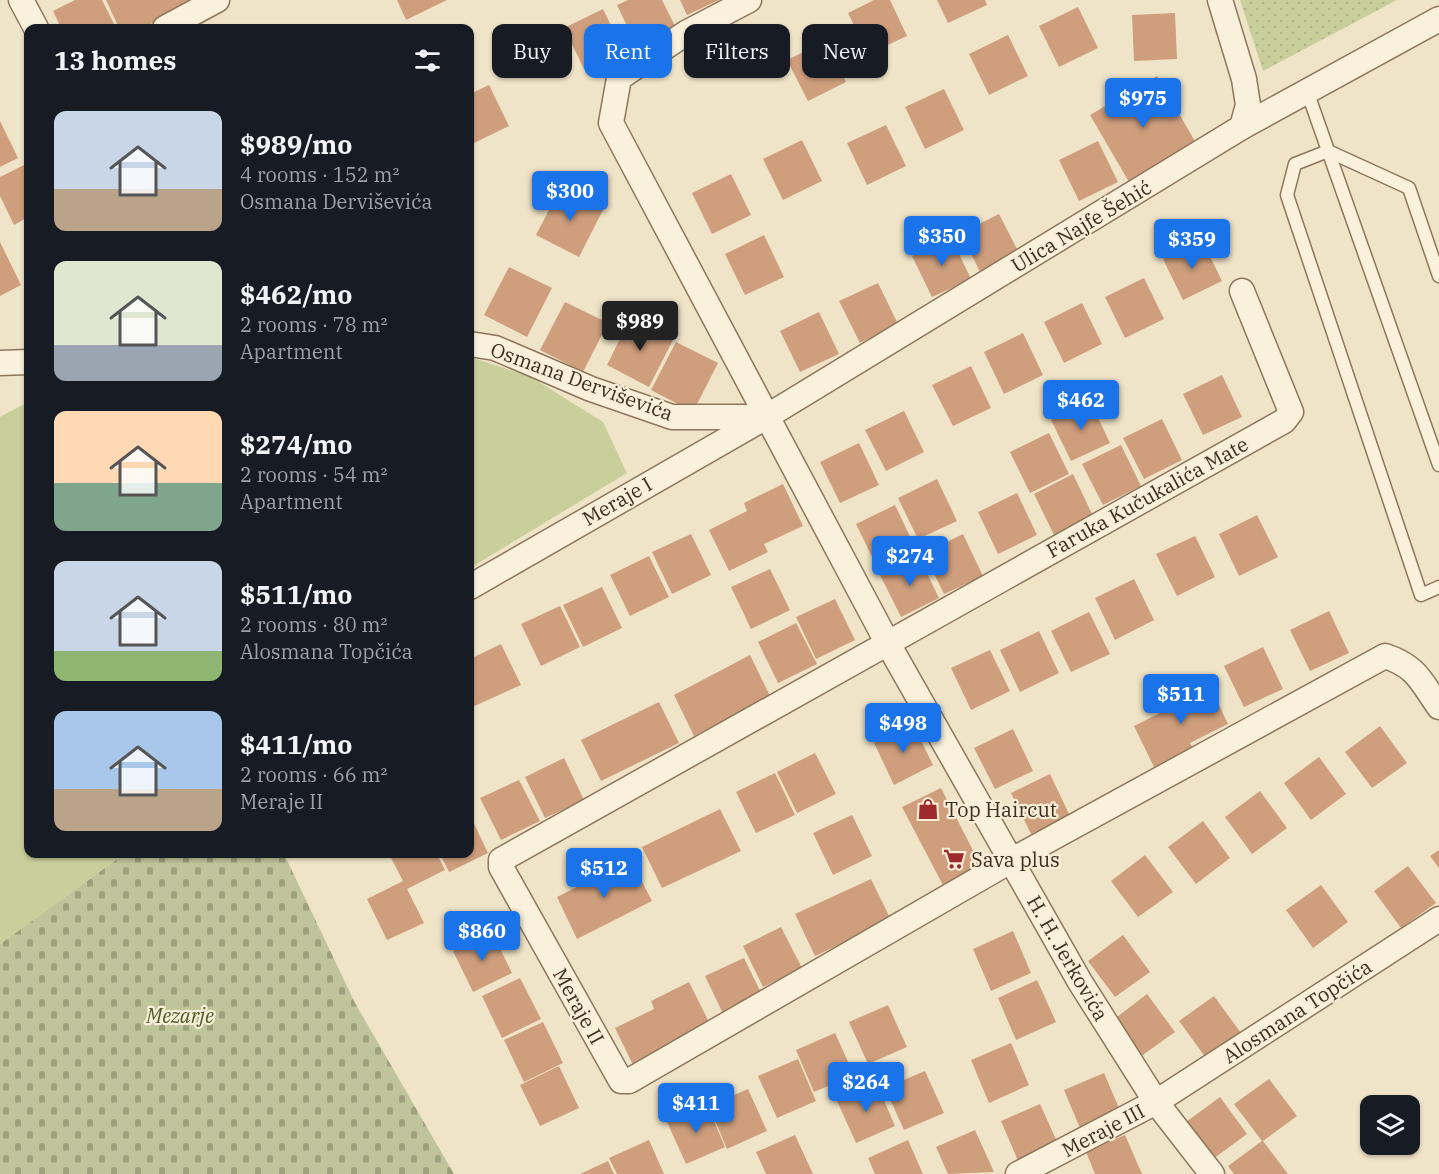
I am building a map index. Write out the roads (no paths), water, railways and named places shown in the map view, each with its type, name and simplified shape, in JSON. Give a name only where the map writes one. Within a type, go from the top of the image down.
[{"type":"street","points":[[21,0],[34,24]]},
{"type":"street","points":[[172,24],[217,0]]},
{"type":"street","name":"H. H. Jerkovića","points":[[749,0],[686,33],[619,78],[611,123],[887,642],[1080,982],[1156,1102],[1212,1174]]},
{"type":"street","points":[[1220,0],[1244,78],[1248,105],[1242,127]]},
{"type":"street","name":"Ulica Najfe Šehić","points":[[766,417],[1242,127],[1439,19]]},
{"type":"street","name":"Faruka Kučukalića Mate","points":[[887,642],[1284,421],[1291,412],[1242,291]]},
{"type":"street","name":"Osmana Derviševića","points":[[474,345],[495,348],[591,389],[672,417],[766,417]]},
{"type":"street","points":[[0,363],[24,363]]},
{"type":"street","name":"Meraje I","points":[[474,585],[766,417]]},
{"type":"street","name":"Meraje II","points":[[887,642],[501,860],[501,867],[621,1081],[629,1081],[1012,860]]},
{"type":"street","points":[[1012,860],[1385,656],[1404,662],[1416,673],[1439,707]]},
{"type":"street","name":"Alosmana Topčića","points":[[1156,1102],[1439,919]]},
{"type":"street","name":"Meraje III","points":[[1018,1174],[1156,1102]]},
{"type":"lane","points":[[1307,91],[1439,465]]},
{"type":"lane","points":[[1439,276],[1409,188],[1328,151],[1295,164],[1287,195],[1421,595],[1439,587]]},
{"type":"place","name":"Top Haircut","points":[[928,809]]},
{"type":"place","name":"Sava plus","points":[[954,859]]},
{"type":"park label","name":"Mezarje","points":[[180,1015]]}]
